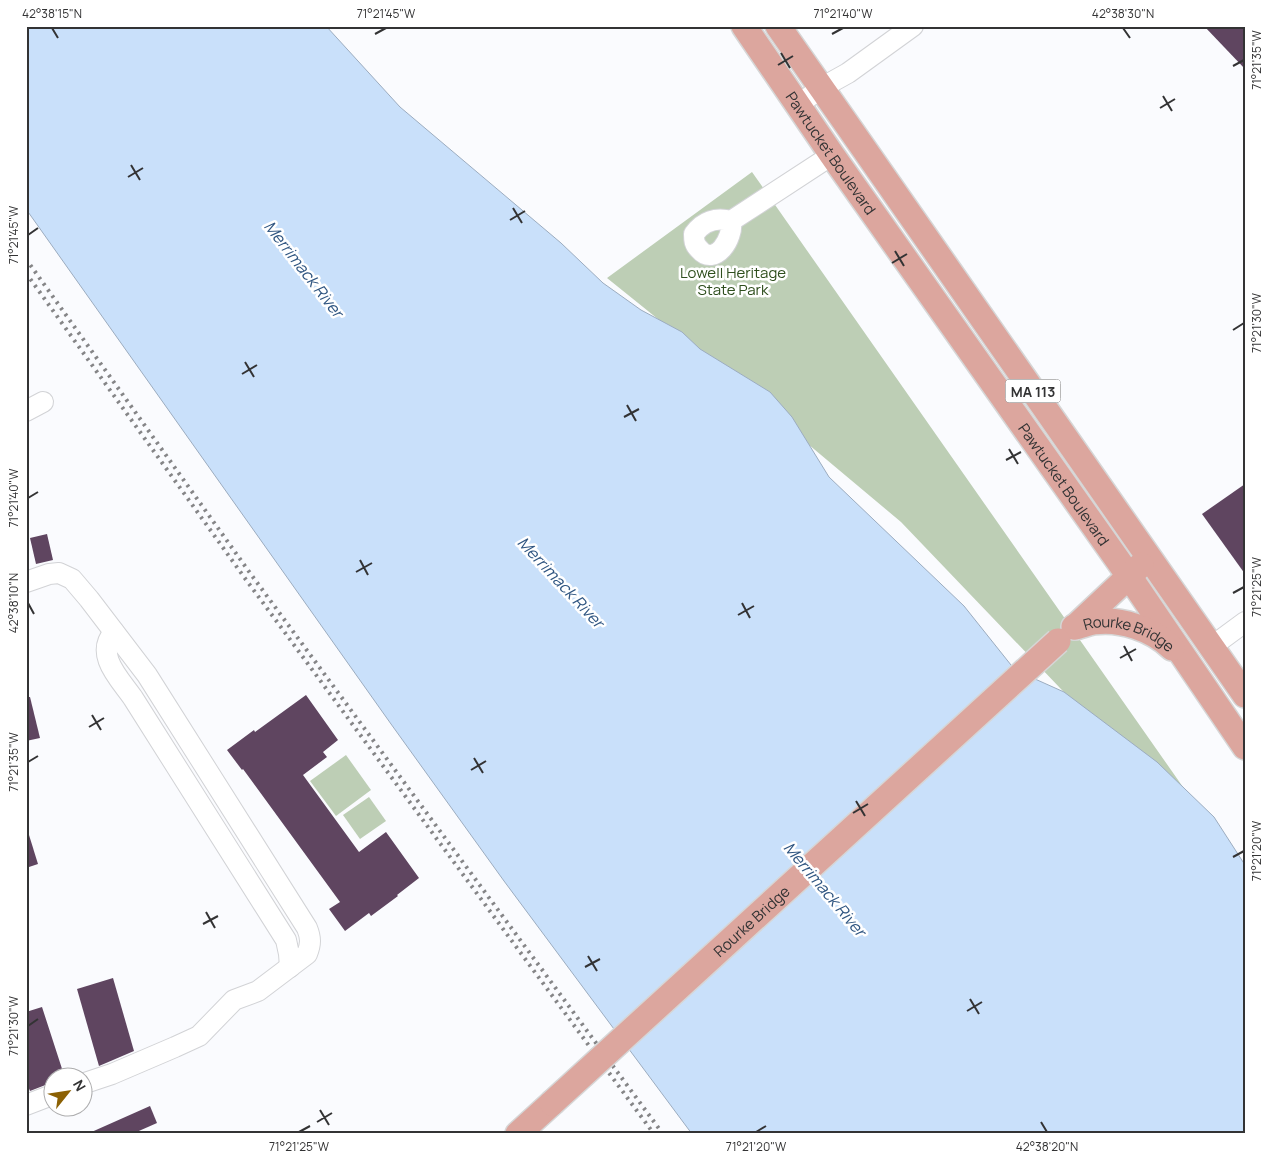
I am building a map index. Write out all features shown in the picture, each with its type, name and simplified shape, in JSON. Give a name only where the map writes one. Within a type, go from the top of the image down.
[{"type":"main road","name":"Pawtucket Boulevard","points":[[744,26],[1129,576],[1245,747]]},
{"type":"main road","name":"Pawtucket Boulevard","points":[[778,26],[1245,695]]},
{"type":"main road","name":"Rourke Bridge","points":[[518,1134],[1149,557]]},
{"type":"main road","name":"Rourke Bridge","points":[[1066,634],[1093,622],[1108,621],[1132,626],[1154,634],[1168,644],[1198,678]]},
{"type":"street","points":[[798,105],[821,88],[848,73],[913,26]]},
{"type":"street","points":[[731,221],[832,154]]},
{"type":"street","points":[[26,582],[49,574],[59,574],[72,579],[89,599],[147,676],[307,928],[310,936],[311,945],[307,954],[258,991],[234,1000],[199,1036],[112,1074],[92,1081]]},
{"type":"street","points":[[1211,647],[1245,622]]},
{"type":"street","points":[[26,1105],[42,1099]]},
{"type":"green space","name":"Lowell Heritage State Park","points":[[752,172],[1225,847],[1104,734],[901,522],[607,278]]},
{"type":"green space","points":[[346,755],[371,790],[336,816],[310,781]]},
{"type":"green space","points":[[369,797],[386,821],[360,839],[343,815]]},
{"type":"water","name":"Merrimack River","points":[[26,26],[326,26],[400,107],[561,243],[603,283],[641,310],[682,332],[700,349],[770,392],[792,417],[829,477],[964,606],[1015,670],[1064,692],[1157,762],[1214,817],[1245,865],[1245,1134],[692,1134],[504,881],[26,209]]},
{"type":"building","points":[[1204,26],[1245,26],[1245,69]]},
{"type":"building","points":[[1245,484],[1245,574],[1202,514]]},
{"type":"building","points":[[47,534],[53,560],[36,564],[30,538]]},
{"type":"building","points":[[306,695],[338,740],[323,752],[327,757],[303,775],[359,852],[386,832],[419,878],[371,916],[369,913],[345,931],[329,909],[340,902],[243,769],[227,750]]},
{"type":"building","points":[[26,697],[30,697],[40,738],[26,741]]},
{"type":"building","points":[[29,835],[38,864],[26,868],[26,836]]},
{"type":"building","points":[[113,978],[134,1051],[99,1066],[77,989]]},
{"type":"building","points":[[42,1007],[62,1068],[42,1068],[42,1086],[30,1091],[26,1081],[26,1012]]},
{"type":"building","points":[[150,1106],[157,1123],[132,1134],[87,1134]]},
{"type":"railway","points":[[26,259],[250,573],[663,1134]]},
{"type":"railway","points":[[26,273],[244,577],[654,1134]]}]
